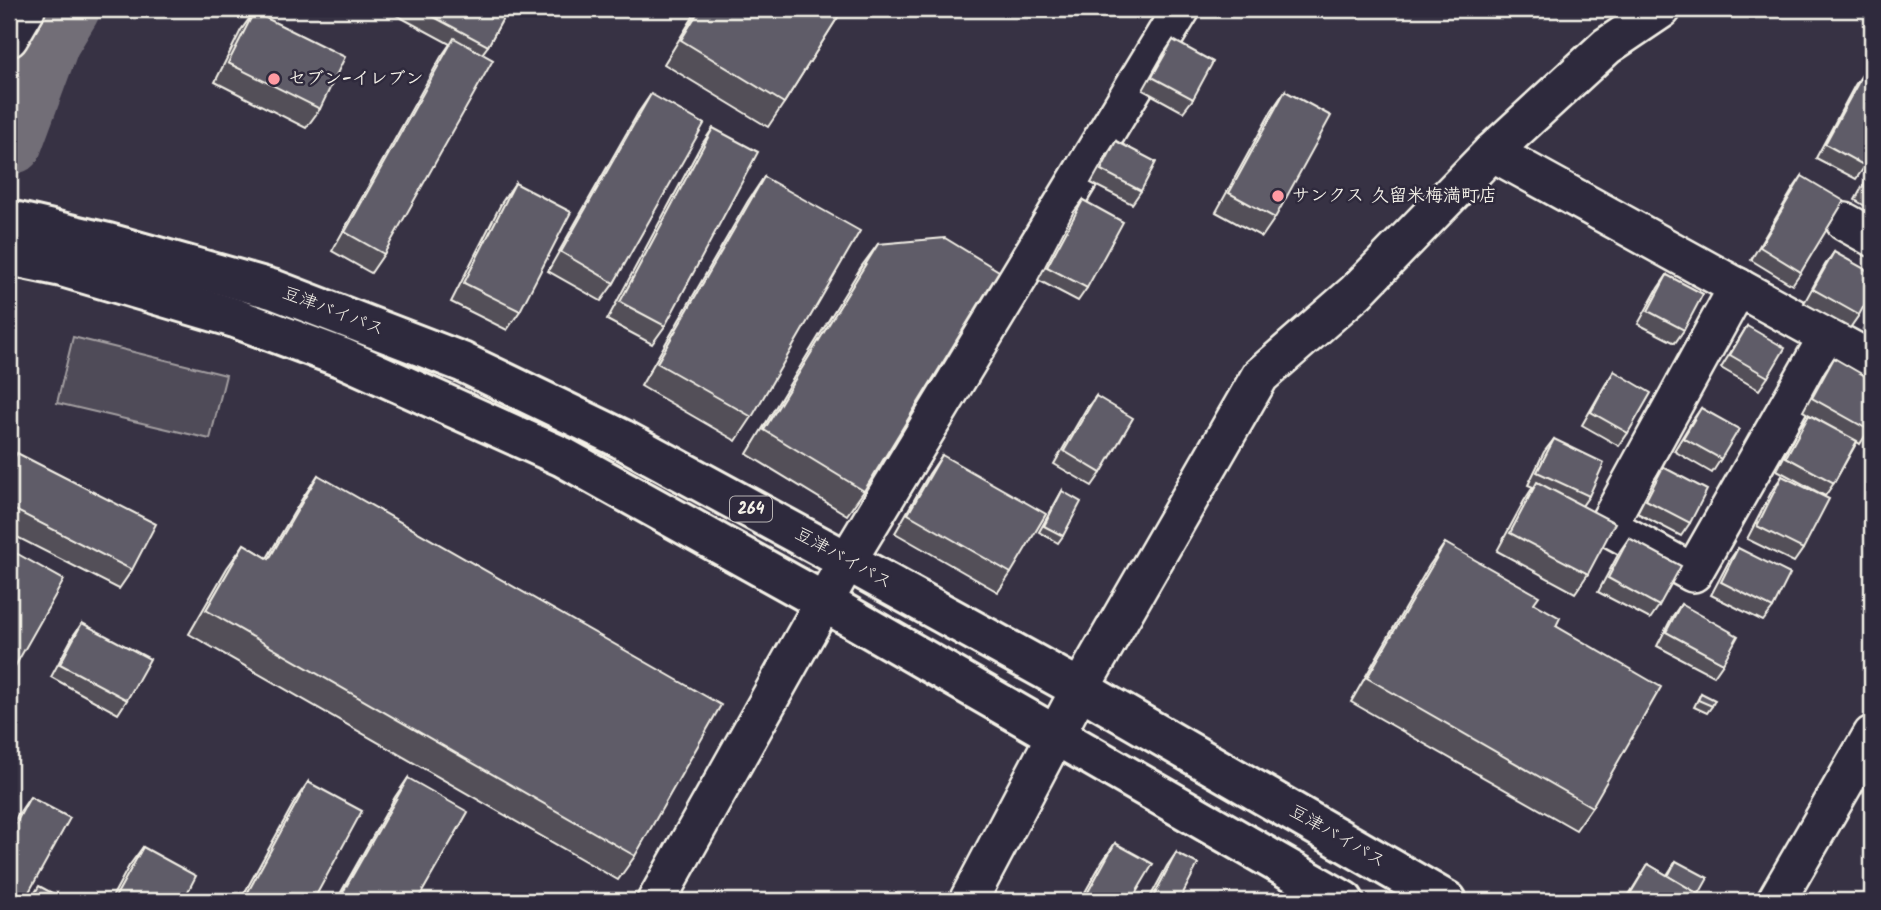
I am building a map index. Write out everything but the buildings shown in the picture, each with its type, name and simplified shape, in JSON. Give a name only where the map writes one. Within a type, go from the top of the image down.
[{"type":"highway","name":"豆津バイパス","points":[[9,220],[107,243],[275,290],[462,362],[622,439],[1080,688],[1447,901]]},
{"type":"highway","name":"264","points":[[9,256],[62,267],[222,314],[343,358],[563,457],[824,602],[1344,901]]},
{"type":"street","points":[[9,38],[26,9]]},
{"type":"street","points":[[656,901],[847,561],[1181,9]]},
{"type":"street","points":[[968,901],[1080,688],[1260,376],[1356,292],[1492,152],[1607,47],[1662,9]]},
{"type":"street","points":[[1492,152],[1872,361]]},
{"type":"street","points":[[1738,287],[1607,526],[1693,573],[1828,336]]},
{"type":"street","points":[[1776,901],[1872,735]]},
{"type":"shaded area","points":[[73,337],[226,375],[210,439],[57,403]]},
{"type":"waterway","points":[[13,145],[51,42],[71,9]]},
{"type":"place","name":"セブン-イレブン","points":[[274,79]]},
{"type":"place","name":"サンクス 久留米梅満町店","points":[[1278,196]]}]
